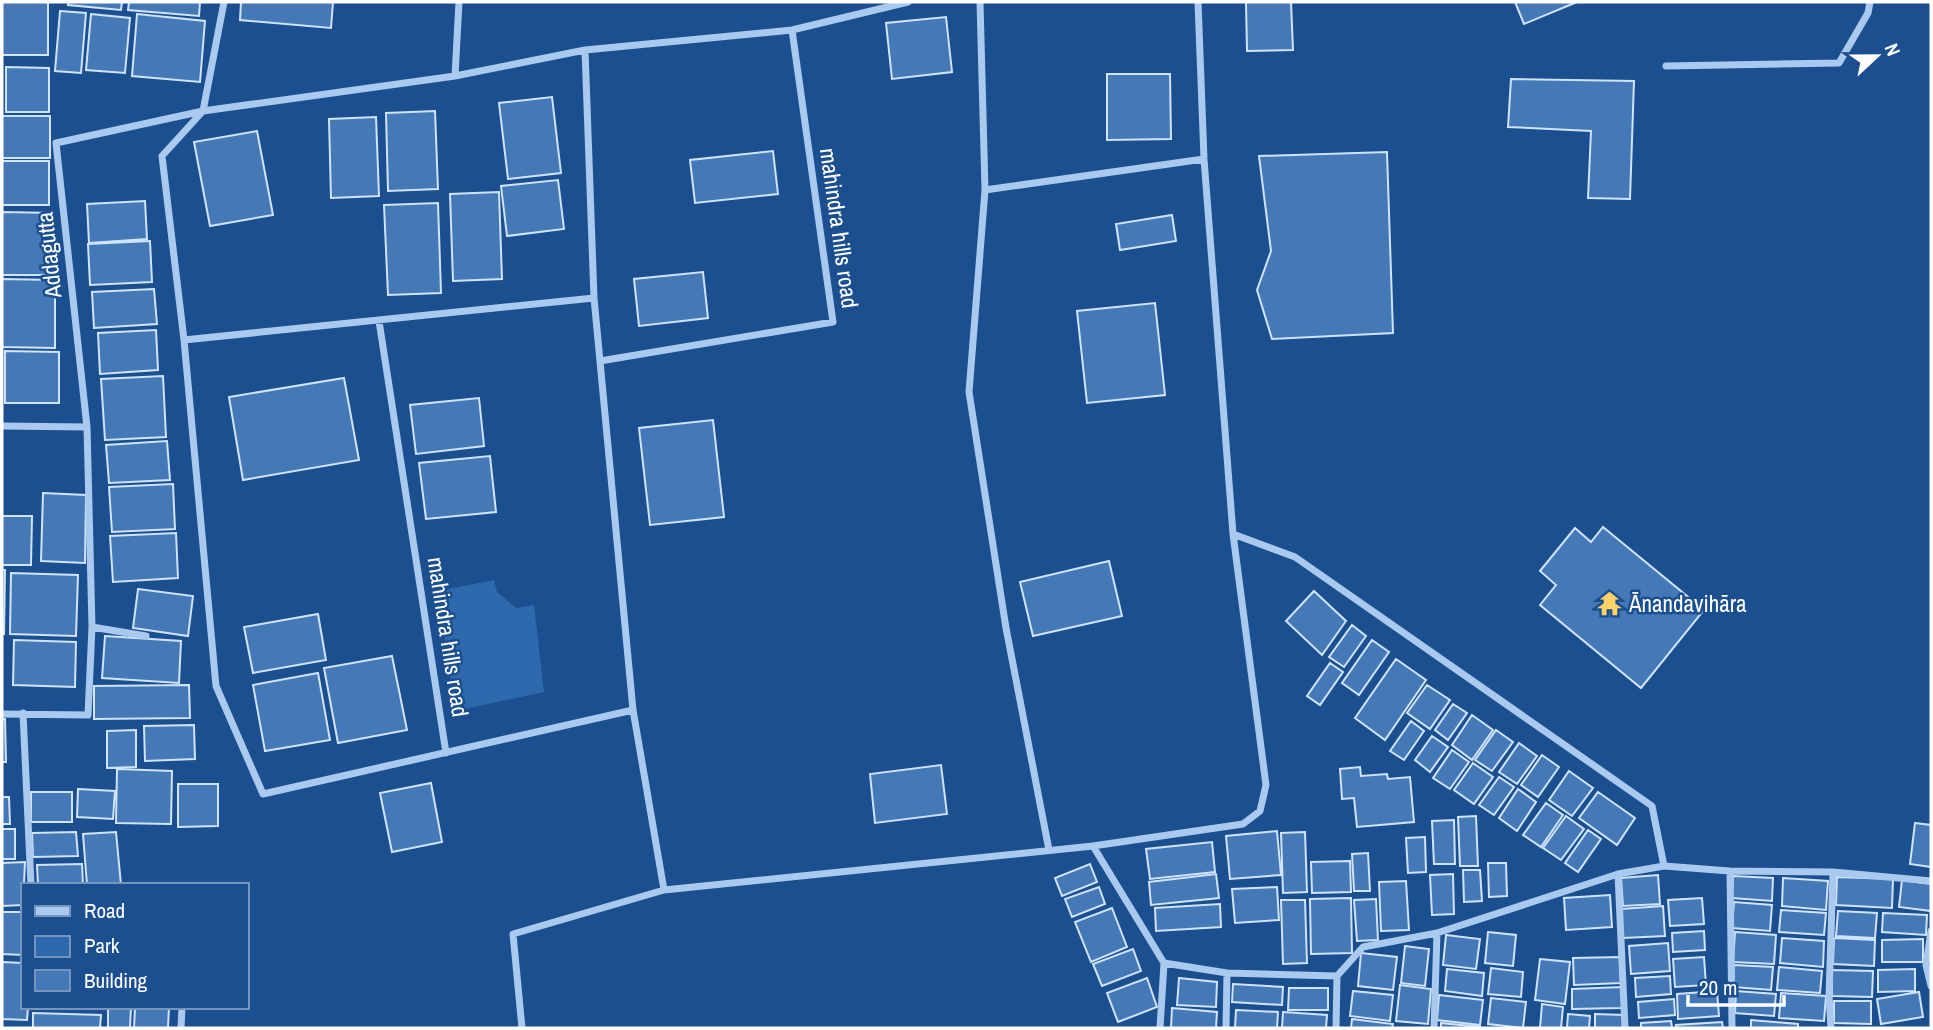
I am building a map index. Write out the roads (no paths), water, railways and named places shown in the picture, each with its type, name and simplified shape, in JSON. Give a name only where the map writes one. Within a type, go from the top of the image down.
[{"type":"street","points":[[224,2],[204,110],[162,156],[184,340],[216,686],[262,794],[633,710]]},
{"type":"street","points":[[455,76],[459,2]]},
{"type":"street","points":[[204,110],[455,76],[584,50],[792,30],[908,2]]},
{"type":"street","points":[[980,2],[985,190],[970,393],[1006,628],[1049,850]]},
{"type":"street","points":[[522,1028],[513,934],[664,890],[1093,845],[1243,824],[1260,811],[1266,785],[1233,534],[1204,159],[1198,2]]},
{"type":"street","points":[[1666,66],[1839,63],[1868,13],[1871,2]]},
{"type":"street","name":"mahindra hills road","points":[[600,361],[833,322],[792,30]]},
{"type":"street","points":[[584,50],[594,298],[633,710],[664,890]]},
{"type":"street","name":"Addagutta","points":[[87,427],[56,143],[204,110]]},
{"type":"street","points":[[985,190],[1204,159]]},
{"type":"street","points":[[184,340],[594,298]]},
{"type":"street","name":"mahindra hills road","points":[[379,321],[446,753]]},
{"type":"street","points":[[2,426],[87,427],[92,627],[88,715],[2,713]]},
{"type":"street","points":[[1233,534],[1295,557],[1652,806],[1664,866]]},
{"type":"street","points":[[92,627],[146,636]]},
{"type":"street","points":[[23,713],[31,883]]},
{"type":"street","points":[[1093,845],[1164,963],[1160,1028]]},
{"type":"street","points":[[1336,1028],[1337,976],[1363,947],[1437,933],[1618,874],[1664,866],[1730,871],[1833,872],[1931,881]]},
{"type":"street","points":[[1730,871],[1732,1028]]},
{"type":"street","points":[[1831,1028],[1829,996],[1833,872]]},
{"type":"street","points":[[1618,874],[1625,1028]]},
{"type":"street","points":[[1931,931],[1926,965],[1931,986]]},
{"type":"street","points":[[1434,1028],[1437,933]]},
{"type":"street","points":[[1164,963],[1227,973],[1337,976]]},
{"type":"street","points":[[1226,1028],[1227,973]]},
{"type":"street","points":[[181,1028],[182,1009]]},
{"type":"place","name":"Ānandavihāra","points":[[1609,604]]}]
